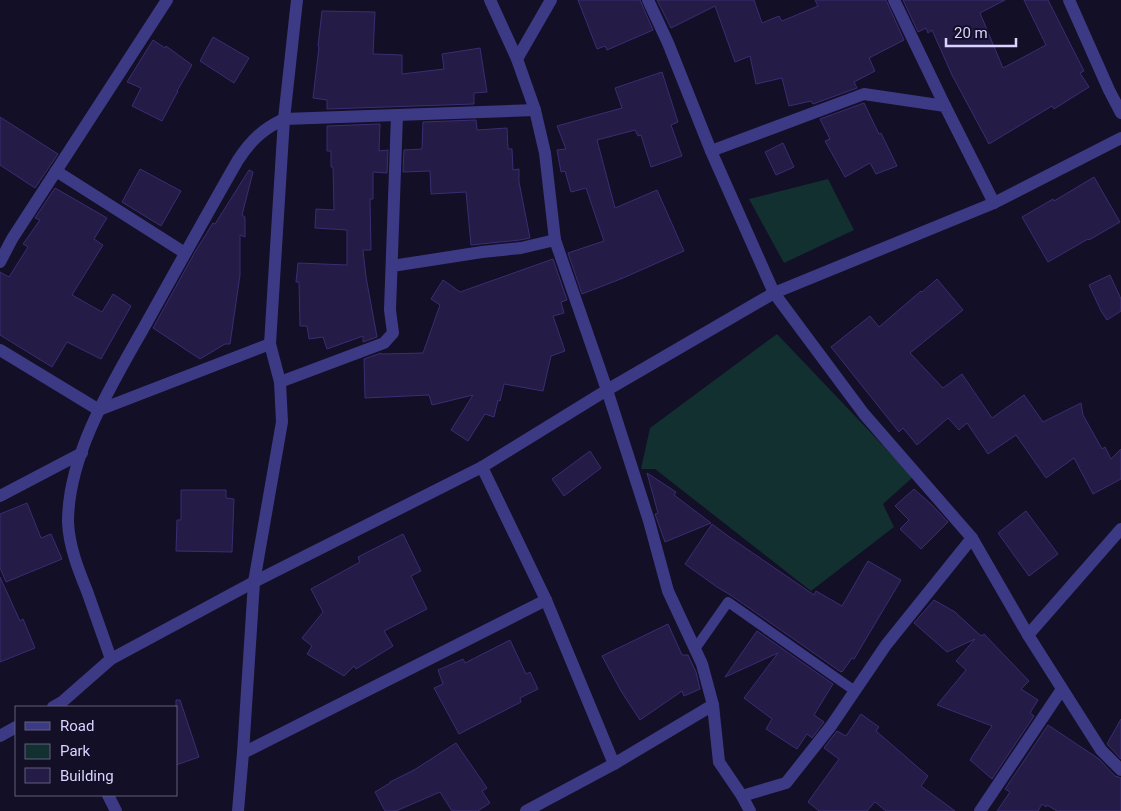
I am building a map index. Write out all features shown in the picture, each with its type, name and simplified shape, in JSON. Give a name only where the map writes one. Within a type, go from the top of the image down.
[{"type":"street","points":[[0,262],[12,239],[167,0]]},
{"type":"street","points":[[238,811],[254,582],[282,422],[280,382],[270,344],[284,119],[296,0]]},
{"type":"street","points":[[490,0],[517,58],[535,110],[544,153],[555,240],[607,390],[649,521],[668,591],[702,664],[713,705],[719,762],[750,811]]},
{"type":"street","points":[[517,58],[551,0]]},
{"type":"street","points":[[648,0],[668,43],[711,151],[774,293],[864,414],[972,538],[1028,635],[1062,689],[1102,750],[1121,770]]},
{"type":"street","points":[[894,0],[994,203]]},
{"type":"street","points":[[1069,0],[1109,90],[1121,112]]},
{"type":"street","points":[[711,151],[864,94],[945,106]]},
{"type":"street","points":[[111,659],[78,569],[70,539],[68,523],[69,500],[74,477],[99,410],[185,253],[246,147],[257,135],[284,119],[535,110]]},
{"type":"street","points":[[280,382],[384,343],[393,333],[390,310],[397,115]]},
{"type":"street","points":[[60,706],[111,659],[254,582],[482,467],[607,390],[774,293],[994,203],[1121,138]]},
{"type":"street","points":[[56,171],[185,253]]},
{"type":"street","points":[[392,266],[521,248],[555,240]]},
{"type":"street","points":[[99,410],[270,344]]},
{"type":"street","points":[[0,350],[99,410]]},
{"type":"street","points":[[0,496],[82,453]]},
{"type":"street","points":[[482,467],[546,600],[614,764]]},
{"type":"street","points":[[1028,635],[1121,529]]},
{"type":"street","points":[[742,796],[786,783],[830,726],[886,645],[972,538]]},
{"type":"street","points":[[243,753],[546,600]]},
{"type":"street","points":[[980,811],[1062,689]]},
{"type":"street","points":[[526,811],[614,764],[713,705]]},
{"type":"street","points":[[0,736],[15,728]]},
{"type":"street","points":[[108,796],[116,811]]},
{"type":"lane","points":[[695,649],[728,602],[855,691]]},
{"type":"green space","points":[[828,179],[854,230],[784,263],[749,199]]},
{"type":"green space","points":[[777,334],[913,477],[883,504],[894,527],[811,591],[655,469],[641,469],[650,428]]},
{"type":"building","points":[[578,0],[640,0],[653,30],[607,50],[605,46],[597,49]]},
{"type":"building","points":[[657,0],[754,0],[762,23],[779,16],[782,21],[818,6],[815,0],[886,0],[904,40],[869,58],[875,71],[854,82],[857,88],[813,104],[811,101],[789,106],[782,78],[756,84],[750,56],[735,62],[715,6],[671,28]]},
{"type":"building","points":[[903,0],[1005,0],[980,13],[1003,68],[1046,45],[1024,0],[1048,0],[1084,71],[1080,73],[1089,87],[1054,109],[1052,106],[989,144],[952,75],[932,30],[928,33],[926,28],[918,32]]},
{"type":"building","points":[[322,11],[375,12],[373,54],[402,55],[402,74],[444,69],[442,54],[480,48],[487,92],[474,93],[474,104],[327,109],[327,100],[313,98]]},
{"type":"building","points":[[213,37],[249,58],[234,83],[200,61]]},
{"type":"building","points":[[153,40],[165,48],[166,46],[192,65],[162,121],[132,106],[141,88],[127,82]]},
{"type":"building","points":[[662,72],[678,122],[671,125],[682,156],[651,167],[641,135],[638,136],[635,130],[597,140],[615,208],[657,190],[684,251],[582,294],[568,253],[604,241],[586,188],[571,192],[565,171],[561,172],[557,150],[566,149],[557,126],[622,108],[615,88]]},
{"type":"building","points":[[864,103],[897,166],[876,174],[870,163],[845,177],[825,141],[830,139],[820,119]]},
{"type":"building","points":[[0,117],[58,154],[35,188],[0,165]]},
{"type":"building","points":[[476,120],[477,130],[507,128],[508,149],[512,149],[513,170],[519,169],[519,182],[530,238],[471,245],[466,192],[431,194],[430,171],[403,172],[404,150],[422,149],[423,122]]},
{"type":"building","points":[[380,124],[379,151],[388,150],[387,173],[373,172],[373,199],[370,199],[371,250],[363,250],[377,337],[363,342],[363,336],[327,349],[323,337],[309,339],[307,326],[300,326],[299,282],[296,282],[298,263],[347,265],[347,230],[315,228],[316,209],[334,210],[333,167],[331,167],[331,151],[327,151],[327,126]]},
{"type":"building","points":[[783,143],[794,167],[776,175],[765,152]]},
{"type":"building","points":[[140,169],[181,191],[161,226],[122,202]]},
{"type":"building","points":[[249,170],[253,172],[242,215],[245,217],[245,237],[240,235],[240,275],[230,344],[225,344],[200,359],[153,328],[195,252]]},
{"type":"building","points":[[1094,177],[1120,222],[1048,262],[1022,217],[1053,199],[1054,201]]},
{"type":"building","points":[[55,188],[107,218],[94,239],[103,245],[72,295],[102,312],[113,294],[131,306],[101,359],[67,342],[52,367],[0,335],[0,272],[9,277],[28,247],[23,244],[40,220],[35,218]]},
{"type":"building","points":[[553,259],[567,300],[561,302],[564,313],[553,316],[565,351],[551,356],[543,391],[504,384],[494,417],[485,414],[468,441],[451,430],[473,395],[432,405],[429,395],[365,398],[364,359],[381,353],[423,353],[440,305],[431,299],[443,280],[460,292]]},
{"type":"building","points":[[1110,275],[1121,299],[1121,311],[1107,320],[1089,285]]},
{"type":"building","points":[[937,279],[963,310],[910,353],[943,388],[962,374],[992,418],[1024,395],[1043,422],[1081,403],[1083,415],[1102,449],[1105,447],[1111,459],[1121,449],[1121,479],[1093,494],[1074,458],[1046,478],[1016,435],[988,454],[967,423],[959,430],[948,418],[917,445],[903,428],[899,432],[831,347],[870,316],[879,327]]},
{"type":"building","points":[[590,451],[601,468],[564,496],[552,479]]},
{"type":"building","points":[[647,473],[676,492],[674,495],[711,523],[665,542],[655,514],[658,513]]},
{"type":"building","points":[[914,489],[948,522],[921,549],[900,529],[909,520],[895,506]]},
{"type":"building","points":[[181,490],[226,490],[226,498],[234,499],[232,552],[176,551],[177,520],[181,520]]},
{"type":"building","points":[[27,503],[41,538],[51,534],[62,559],[6,582],[0,568],[0,514]]},
{"type":"building","points":[[1026,511],[1058,554],[1029,576],[998,533]]},
{"type":"building","points":[[712,524],[814,595],[816,591],[842,606],[868,561],[901,580],[854,659],[852,658],[841,672],[685,564]]},
{"type":"building","points":[[403,534],[421,571],[411,576],[427,609],[384,631],[393,646],[356,669],[354,666],[344,676],[307,654],[312,646],[302,638],[323,612],[311,589],[360,562],[358,557]]},
{"type":"building","points":[[0,577],[20,621],[23,619],[35,648],[0,662]]},
{"type":"building","points":[[934,600],[955,612],[981,636],[984,634],[1029,681],[1021,689],[1038,700],[1030,713],[1034,716],[992,779],[970,760],[992,726],[937,705],[966,670],[956,661],[975,639],[947,652],[914,623]]},
{"type":"building","points":[[668,624],[682,655],[688,655],[696,672],[700,689],[684,696],[682,691],[640,720],[621,691],[602,656]]},
{"type":"building","points":[[757,631],[833,684],[814,715],[824,722],[812,738],[807,734],[797,749],[766,729],[772,719],[744,698],[778,653],[725,677]]},
{"type":"building","points":[[510,640],[526,674],[530,672],[538,689],[520,698],[521,702],[459,734],[434,688],[443,684],[438,670],[463,659],[465,663]]},
{"type":"building","points":[[176,700],[180,700],[199,757],[178,764],[178,706],[176,706]]},
{"type":"building","points":[[861,714],[879,727],[876,731],[928,776],[921,786],[955,811],[886,811],[875,802],[867,811],[819,811],[808,802],[839,759],[824,748],[837,731],[846,736]]},
{"type":"building","points":[[1121,719],[1121,759],[1107,744]]},
{"type":"building","points":[[1048,725],[1099,759],[1115,776],[1121,778],[1121,811],[1057,811],[1042,804],[1038,811],[997,811],[1010,792],[1005,789]]},
{"type":"building","points":[[456,743],[487,788],[482,791],[490,803],[478,811],[452,811],[440,792],[396,811],[385,811],[375,792]]}]
